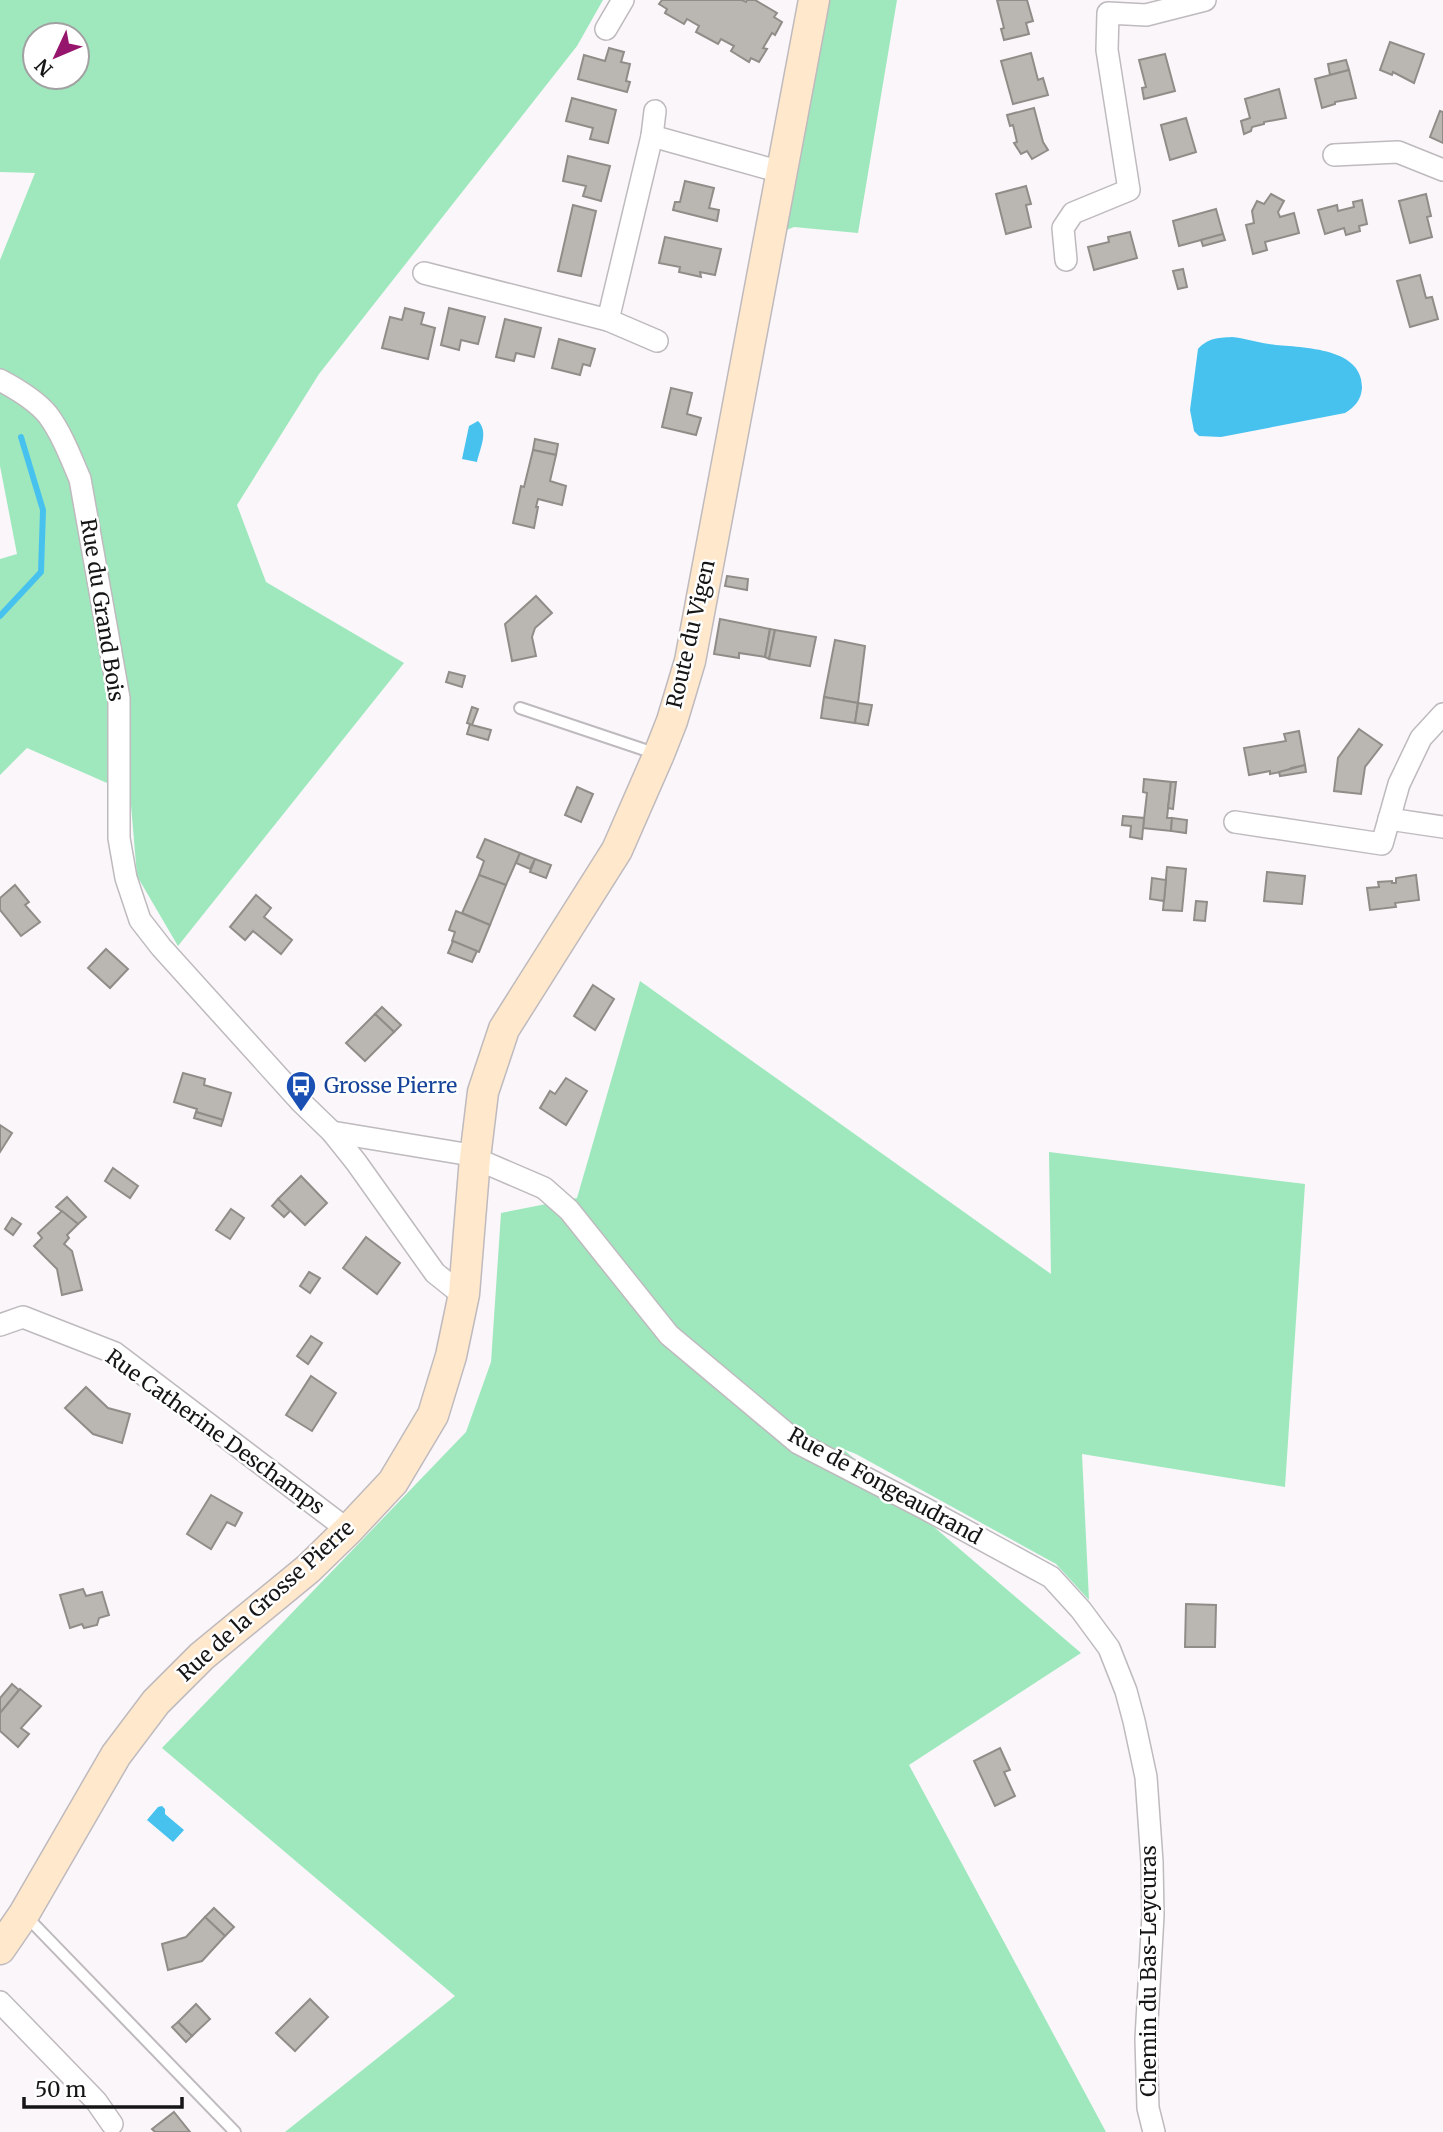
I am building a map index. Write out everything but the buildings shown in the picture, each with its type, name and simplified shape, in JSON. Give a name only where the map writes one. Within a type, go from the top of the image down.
[{"type":"street","points":[[606,29],[623,0]]},
{"type":"street","name":"Route du Vigen","points":[[470,1230],[483,1092],[504,1029],[617,849],[672,721],[690,661],[814,0]]},
{"type":"street","points":[[1066,260],[1063,228],[1073,213],[1129,190],[1107,50],[1108,13],[1146,15],[1205,0]]},
{"type":"street","points":[[608,320],[652,136],[655,111]]},
{"type":"street","points":[[652,136],[781,172]]},
{"type":"street","points":[[1334,155],[1398,152],[1443,170]]},
{"type":"street","points":[[424,273],[608,320],[657,341]]},
{"type":"street","name":"Rue du Grand Bois","points":[[0,380],[21,391],[47,414],[80,479],[119,698],[119,838],[126,878],[140,920],[161,947],[332,1132],[435,1273],[464,1294]]},
{"type":"street","points":[[1235,822],[1382,844],[1399,784],[1421,738],[1443,714]]},
{"type":"street","points":[[1389,819],[1443,827]]},
{"type":"street","points":[[332,1132],[475,1157]]},
{"type":"street","name":"Rue de Fongeaudrand","points":[[475,1157],[544,1188],[569,1210],[669,1335],[798,1443],[1051,1577],[1081,1610],[1109,1648]]},
{"type":"street","name":"Rue de la Grosse Pierre","points":[[0,1949],[24,1914],[116,1755],[156,1702],[202,1656],[308,1569],[393,1482],[433,1415],[451,1356],[464,1294],[470,1230]]},
{"type":"street","name":"Rue Catherine Deschamps","points":[[0,1325],[23,1317],[115,1353],[348,1530]]},
{"type":"street","name":"Chemin du Bas-Leycuras","points":[[1109,1648],[1135,1721],[1146,1777],[1153,1915],[1146,2039],[1148,2108],[1154,2132]]},
{"type":"street","points":[[0,2002],[96,2101],[112,2124]]},
{"type":"lane","points":[[520,708],[659,754]]},
{"type":"lane","points":[[24,1914],[235,2132]]},
{"type":"green space","points":[[0,0],[603,0],[577,46],[319,374],[237,505],[266,582],[404,663],[178,946],[137,876],[130,793],[27,748],[0,775],[0,559],[17,554],[0,466],[0,260],[35,173],[0,172]]},
{"type":"green space","points":[[818,0],[897,0],[858,233],[794,227],[779,233]]},
{"type":"green space","points":[[640,981],[1051,1274],[1049,1152],[1305,1184],[1285,1487],[1082,1454],[1089,1600],[1056,1564],[843,1449],[1081,1653],[909,1765],[1106,2132],[285,2132],[455,1996],[162,1748],[466,1432],[491,1362],[501,1213],[577,1198]]},
{"type":"water","points":[[1232,337],[1311,348],[1340,356],[1352,364],[1359,374],[1362,388],[1359,400],[1345,413],[1221,437],[1199,436],[1194,431],[1190,410],[1198,349],[1217,338]]},
{"type":"water","points":[[478,421],[483,435],[477,462],[462,459],[469,426]]},
{"type":"water","points":[[162,1806],[165,1814],[184,1830],[173,1842],[147,1820]]},
{"type":"waterway","points":[[0,616],[41,572],[43,510],[21,437]]},
{"type":"place","name":"Grosse Pierre","points":[[301,1113]]}]
